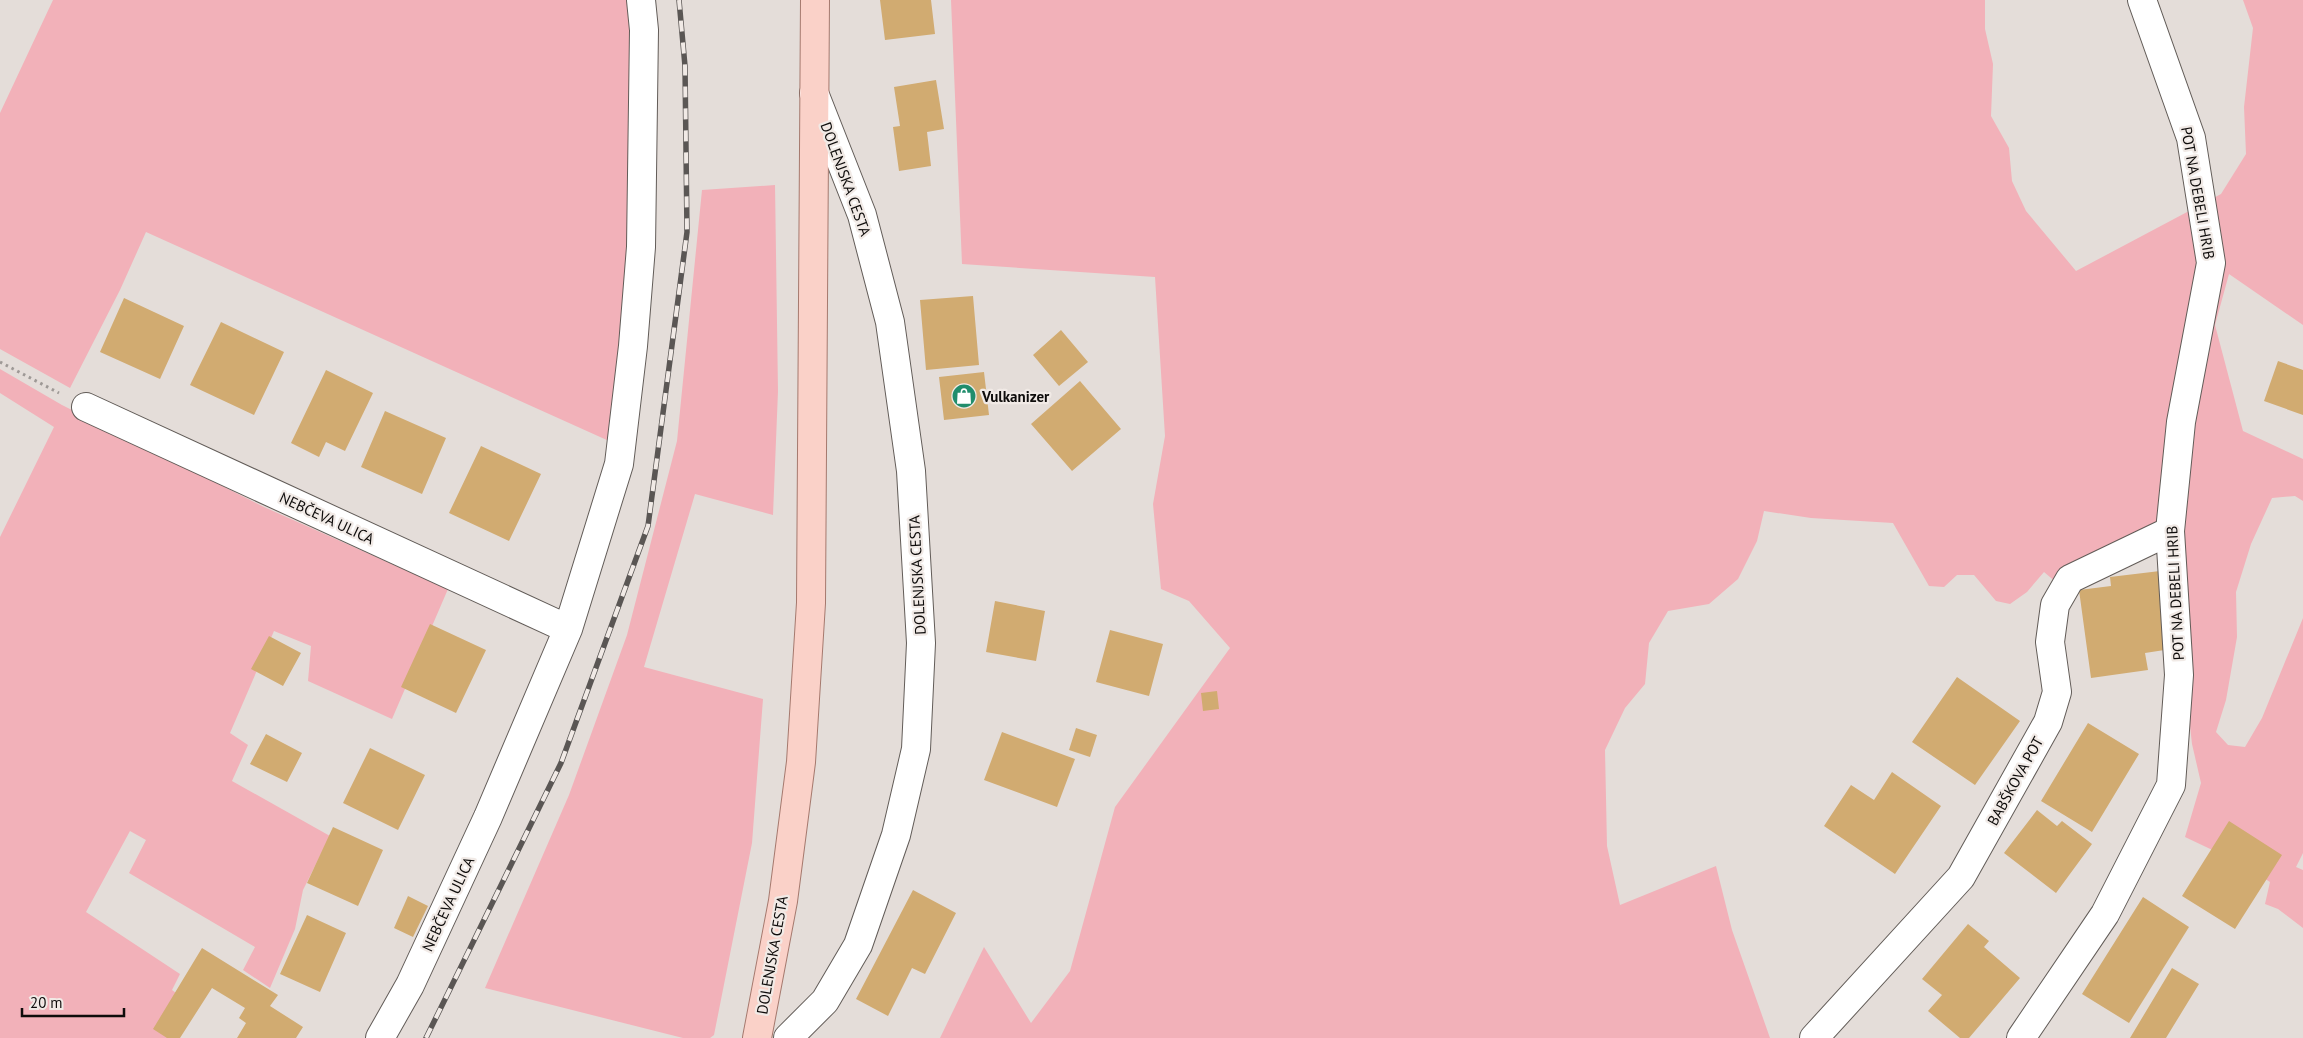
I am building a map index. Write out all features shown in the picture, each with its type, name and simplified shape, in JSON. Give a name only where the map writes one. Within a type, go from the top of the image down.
[{"type":"main road","name":"DOLENJSKA CESTA","points":[[757,1038],[783,901],[803,732],[811,603],[815,0]]},
{"type":"street","name":"NEBČEVA ULICA","points":[[380,1038],[410,985],[488,817],[568,629],[619,464],[633,346],[641,247],[644,30],[641,0]]},
{"type":"street","name":"POT NA DEBELI HRIB","points":[[2021,1038],[2105,914],[2171,785],[2179,675],[2170,531],[2181,422],[2212,263],[2191,138],[2142,0]]},
{"type":"street","name":"DOLENJSKA CESTA","points":[[788,1038],[825,1001],[858,945],[896,835],[916,749],[921,643],[911,471],[890,322],[862,215],[814,93]]},
{"type":"street","name":"NEBČEVA ULICA","points":[[86,408],[568,629]]},
{"type":"street","name":"BABŠKOVA POT","points":[[1814,1038],[1961,877],[2048,722],[2057,692],[2050,642],[2055,605],[2070,579],[2170,531]]},
{"type":"path","points":[[0,362],[86,408]]},
{"type":"shaded area","points":[[53,0],[628,0],[632,45],[630,247],[609,441],[146,232],[120,290],[70,388],[0,349],[0,113]]},
{"type":"shaded area","points":[[951,0],[1985,0],[1985,29],[1993,64],[1991,116],[2009,148],[2012,181],[2026,211],[2076,271],[2221,194],[2246,154],[2244,107],[2253,28],[2243,0],[2303,0],[2303,325],[2229,274],[2215,325],[2243,431],[2303,459],[2303,501],[2295,496],[2272,498],[2251,544],[2236,592],[2237,637],[2226,700],[2216,732],[2228,745],[2245,747],[2262,718],[2303,618],[2303,853],[2296,867],[2303,870],[2303,928],[2278,909],[2265,904],[2270,882],[2244,865],[2185,837],[2201,783],[2192,744],[2171,554],[2144,543],[2122,538],[2096,566],[2064,589],[2044,572],[2027,592],[2010,604],[1996,601],[1974,575],[1957,575],[1944,587],[1929,586],[1893,523],[1811,518],[1764,511],[1757,541],[1738,579],[1709,604],[1668,611],[1649,643],[1645,684],[1625,708],[1605,750],[1607,846],[1620,905],[1716,866],[1732,930],[1770,1038],[940,1038],[984,947],[1031,1023],[1070,971],[1115,807],[1230,648],[1189,601],[1161,589],[1153,504],[1165,436],[1155,277],[962,264]]},
{"type":"shaded area","points":[[775,185],[778,391],[773,515],[695,494],[644,667],[763,699],[752,843],[714,1035],[710,1038],[683,1038],[485,988],[569,795],[627,635],[677,441],[702,190]]},
{"type":"shaded area","points":[[0,369],[62,405],[264,507],[448,589],[392,719],[308,681],[311,646],[274,631],[230,733],[248,745],[232,781],[330,836],[303,890],[295,929],[270,988],[243,970],[255,947],[129,873],[146,840],[130,831],[86,912],[180,974],[172,990],[187,1001],[168,1038],[0,1038],[0,537],[54,427],[0,393]]},
{"type":"building","points":[[880,0],[931,0],[935,34],[885,40]]},
{"type":"building","points":[[936,80],[944,129],[927,132],[931,166],[899,171],[893,127],[900,126],[894,87]]},
{"type":"building","points":[[973,296],[979,365],[926,370],[920,300]]},
{"type":"building","points":[[124,298],[184,326],[160,379],[100,352]]},
{"type":"building","points":[[221,322],[284,352],[254,415],[190,385]]},
{"type":"building","points":[[1061,330],[1088,362],[1059,386],[1033,355]]},
{"type":"building","points":[[2278,361],[2303,370],[2303,415],[2264,401]]},
{"type":"building","points":[[326,370],[373,393],[345,451],[326,442],[319,457],[291,443]]},
{"type":"building","name":"Vulkanizer","points":[[984,372],[989,415],[944,420],[939,377]]},
{"type":"building","points":[[1080,381],[1121,429],[1072,471],[1031,424]]},
{"type":"building","points":[[385,411],[446,438],[422,494],[361,467]]},
{"type":"building","points":[[481,446],[541,474],[509,541],[449,513]]},
{"type":"building","points":[[2160,571],[2171,649],[2145,653],[2148,670],[2091,678],[2079,590],[2111,586],[2110,577]]},
{"type":"building","points":[[995,601],[1045,611],[1036,661],[986,652]]},
{"type":"building","points":[[430,624],[486,650],[456,713],[401,687]]},
{"type":"building","points":[[1110,630],[1163,644],[1149,696],[1096,682]]},
{"type":"building","points":[[269,636],[301,653],[283,686],[251,669]]},
{"type":"building","points":[[1957,677],[2020,721],[1975,785],[1912,742]]},
{"type":"building","points":[[1217,691],[1219,709],[1203,711],[1201,693]]},
{"type":"building","points":[[2088,723],[2139,754],[2092,832],[2041,801]]},
{"type":"building","points":[[1076,728],[1097,735],[1090,757],[1069,750]]},
{"type":"building","points":[[1002,732],[1075,759],[1057,807],[984,780]]},
{"type":"building","points":[[266,734],[302,753],[287,782],[250,764]]},
{"type":"building","points":[[370,748],[425,775],[398,830],[343,803]]},
{"type":"building","points":[[1892,772],[1941,806],[1895,874],[1824,826],[1851,785],[1874,800]]},
{"type":"building","points":[[2037,810],[2057,826],[2062,821],[2092,844],[2056,893],[2004,853]]},
{"type":"building","points":[[2229,821],[2282,855],[2235,929],[2182,896]]},
{"type":"building","points":[[333,827],[383,850],[358,906],[307,883]]},
{"type":"building","points":[[913,890],[956,913],[925,974],[912,968],[888,1016],[856,999]]},
{"type":"building","points":[[408,896],[428,906],[413,937],[394,928]]},
{"type":"building","points":[[2143,897],[2189,927],[2129,1023],[2082,994]]},
{"type":"building","points":[[307,915],[346,933],[320,992],[280,974]]},
{"type":"building","points":[[1968,924],[1989,941],[1984,947],[2020,978],[1969,1038],[1960,1038],[1928,1011],[1942,995],[1922,979]]},
{"type":"building","points":[[202,948],[278,995],[270,1006],[303,1027],[296,1038],[237,1038],[246,1023],[239,1018],[245,1008],[212,988],[180,1038],[167,1038],[153,1029]]},
{"type":"building","points":[[2172,968],[2199,984],[2166,1038],[2130,1038]]},
{"type":"railway","points":[[426,1038],[561,763],[648,526],[687,232],[685,66],[679,0]]},
{"type":"place","name":"Vulkanizer","points":[[964,396]]}]
